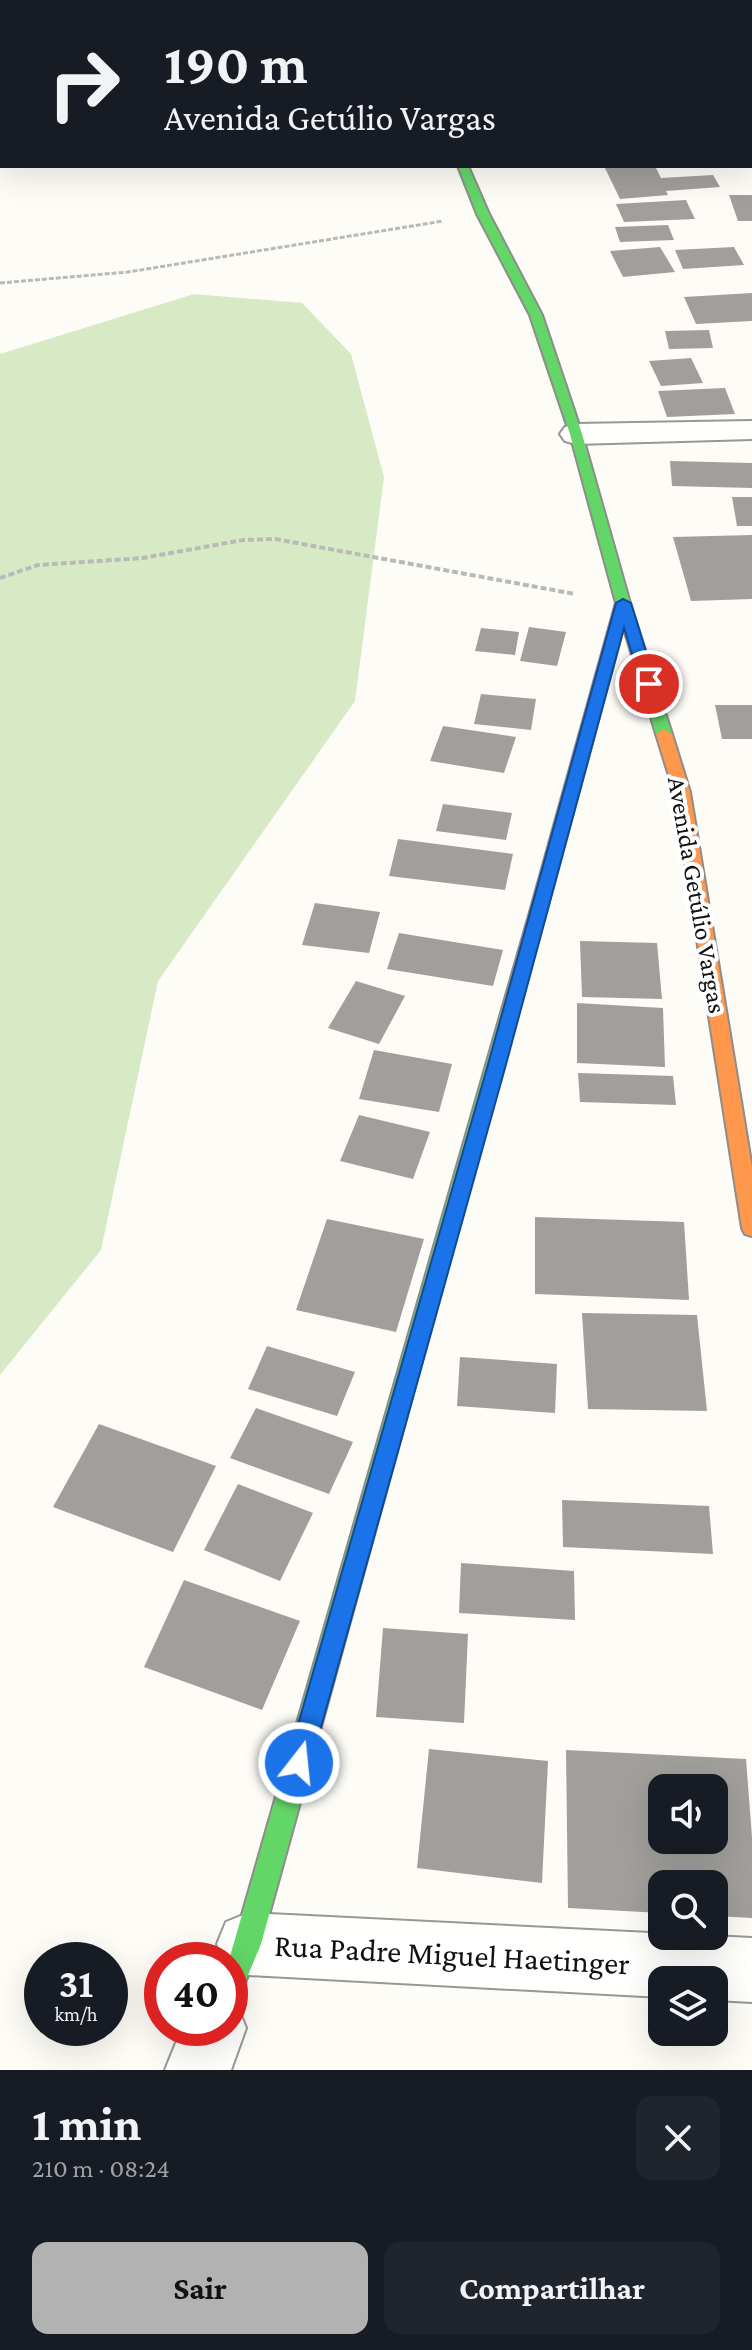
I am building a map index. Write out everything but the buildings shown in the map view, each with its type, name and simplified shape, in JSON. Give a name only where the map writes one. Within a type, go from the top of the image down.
[{"type":"street","name":"Avenida Getúlio Vargas","points":[[464,168],[483,214],[536,315],[576,434],[623,603],[682,792],[752,1228]]},
{"type":"street","points":[[576,434],[752,430]]},
{"type":"street","points":[[246,1942],[496,1068],[623,603]]},
{"type":"street","name":"Rua Padre Miguel Haetinger","points":[[248,1966],[752,1970]]},
{"type":"street","points":[[198,2070],[207,2046]]},
{"type":"path","points":[[0,283],[128,272],[483,214]]},
{"type":"path","points":[[0,578],[38,565],[143,558],[243,540],[275,539],[623,603]]},
{"type":"green space","points":[[194,294],[302,303],[351,354],[384,477],[355,701],[158,981],[101,1250],[0,1375],[0,354]]},
{"type":"traffic: fast","points":[[464,168],[483,214],[536,315],[576,434],[623,603],[664,734]]},
{"type":"traffic: fast","points":[[248,1944],[538,912]]},
{"type":"traffic: slow","points":[[664,734],[682,792],[752,1228]]},
{"type":"traffic: jam","points":[[538,912],[623,603]]},
{"type":"route","points":[[299,1763],[496,1068],[623,603],[649,684]]}]
